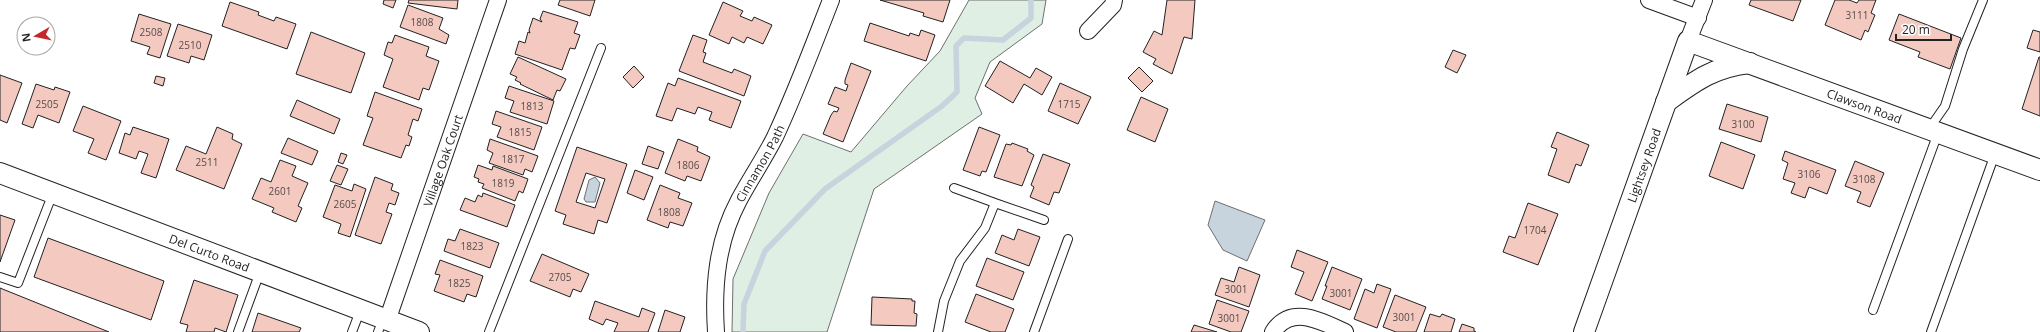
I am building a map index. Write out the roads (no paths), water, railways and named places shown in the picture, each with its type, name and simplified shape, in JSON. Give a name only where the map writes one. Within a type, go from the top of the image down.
[{"type":"street","name":"Village Oak Court","points":[[383,324],[498,0]]},
{"type":"street","name":"Cinnamon Path","points":[[716,332],[714,304],[715,277],[718,255],[726,228],[738,201],[772,142],[792,100],[832,0]]},
{"type":"street","points":[[1088,31],[1113,5],[1114,0]]},
{"type":"street","points":[[1649,0],[1698,18]]},
{"type":"street","name":"Lightsey Road","points":[[1584,332],[1704,0]]},
{"type":"street","name":"Clawson Road","points":[[1688,41],[2040,170]]},
{"type":"street","points":[[1666,102],[1703,76],[1733,65],[1751,63]]},
{"type":"street","name":"Del Curto Road","points":[[0,173],[360,310],[383,324],[419,332]]},
{"type":"street","points":[[1272,332],[1277,326],[1287,319],[1300,315],[1313,318],[1345,332]]},
{"type":"lane","points":[[1873,310],[1933,130],[1945,106],[1963,49],[1983,0]]},
{"type":"lane","points":[[489,332],[601,48]]},
{"type":"lane","points":[[1931,332],[1995,153]]},
{"type":"lane","points":[[954,188],[1044,220]]},
{"type":"lane","points":[[0,276],[18,283],[54,193]]},
{"type":"lane","points":[[938,332],[944,301],[960,261],[985,228],[995,203]]},
{"type":"lane","points":[[1034,332],[1068,239]]},
{"type":"lane","points":[[238,332],[260,272]]},
{"type":"lane","points":[[352,332],[360,310]]},
{"type":"waterway","points":[[743,332],[744,304],[765,251],[825,189],[942,106],[957,92],[956,46],[964,38],[1003,40],[1031,18],[1031,0]]}]
